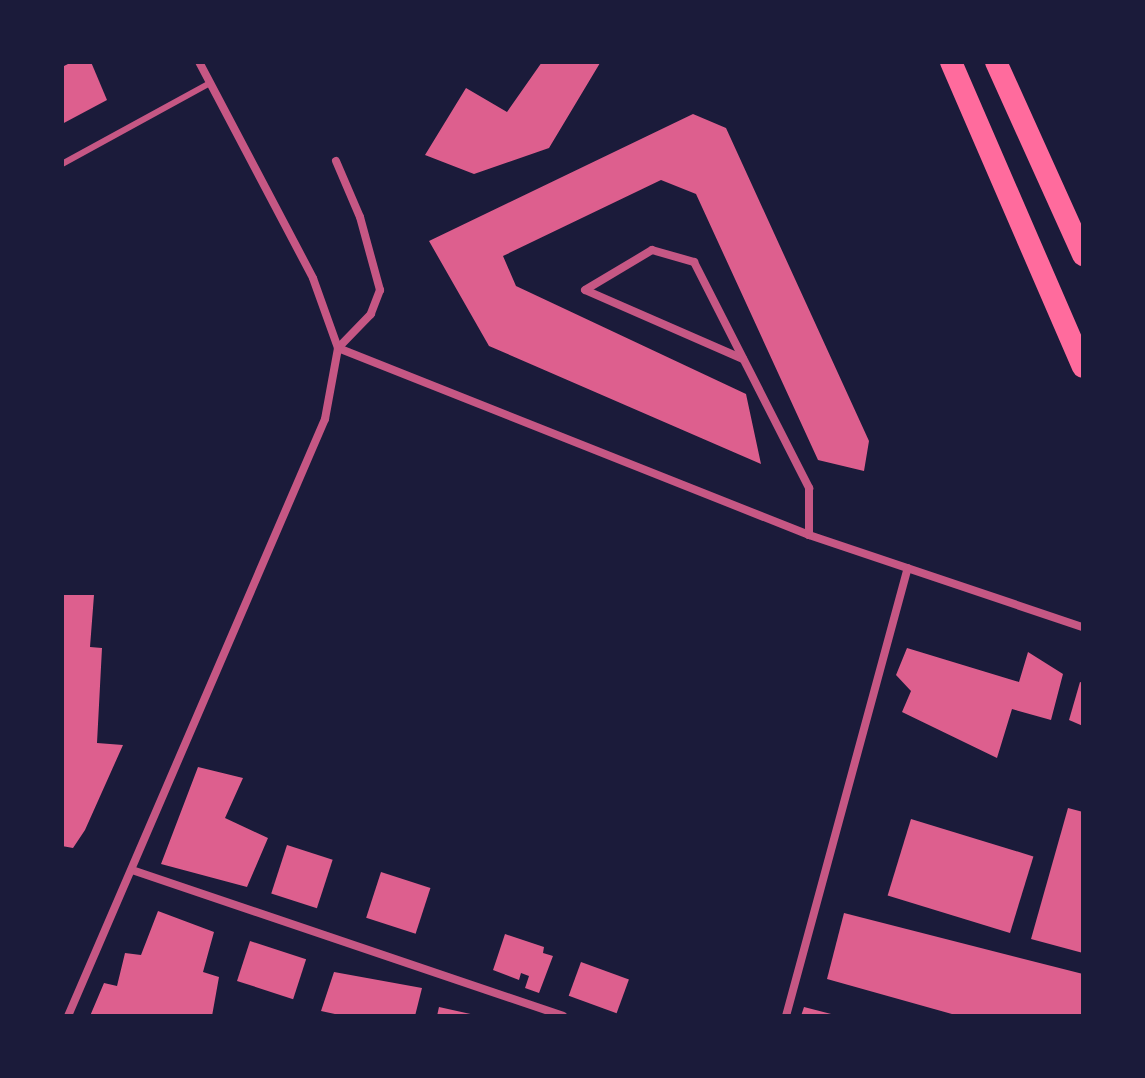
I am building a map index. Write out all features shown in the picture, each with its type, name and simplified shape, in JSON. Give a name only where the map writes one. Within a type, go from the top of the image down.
[{"type":"highway","points":[[951,62],[1083,367]]},
{"type":"highway","points":[[996,62],[1083,255]]},
{"type":"street","points":[[68,1016],[325,419],[338,348],[313,278],[199,62]]},
{"type":"street","points":[[336,161],[360,217],[380,290],[371,314],[338,348]]},
{"type":"street","points":[[743,359],[585,290],[652,250],[694,262],[809,488],[809,535]]},
{"type":"street","points":[[338,348],[809,535],[1083,627]]},
{"type":"street","points":[[786,1016],[908,568]]},
{"type":"street","points":[[132,870],[563,1016]]},
{"type":"lane","points":[[62,164],[210,83]]},
{"type":"building","points":[[72,62],[91,62],[107,100],[62,124],[62,67]]},
{"type":"building","points":[[542,62],[600,63],[549,148],[474,174],[425,155],[466,88],[507,112]]},
{"type":"building","points":[[693,114],[726,128],[869,441],[864,471],[818,460],[696,194],[661,180],[503,256],[516,286],[746,394],[761,464],[489,346],[429,241]]},
{"type":"building","points":[[62,595],[94,595],[90,647],[102,648],[97,743],[123,745],[85,830],[73,848],[62,846]]},
{"type":"building","points":[[907,648],[1019,682],[1028,652],[1063,674],[1051,720],[1012,709],[997,758],[902,712],[911,691],[896,675]]},
{"type":"building","points":[[1080,682],[1083,683],[1083,726],[1069,720]]},
{"type":"building","points":[[198,767],[243,778],[225,818],[268,838],[247,887],[161,864]]},
{"type":"building","points":[[1068,808],[1083,812],[1083,953],[1031,939]]},
{"type":"building","points":[[911,819],[1033,856],[1010,933],[888,896]]},
{"type":"building","points":[[287,845],[333,860],[317,908],[271,894]]},
{"type":"building","points":[[381,872],[430,888],[416,934],[366,918]]},
{"type":"building","points":[[158,911],[214,932],[203,972],[219,977],[212,1016],[90,1016],[104,983],[117,986],[125,953],[141,955]]},
{"type":"building","points":[[844,913],[1083,974],[1083,1016],[959,1016],[827,979]]},
{"type":"building","points":[[505,934],[544,947],[543,953],[553,956],[539,993],[525,988],[529,976],[521,973],[519,980],[493,970]]},
{"type":"building","points":[[250,941],[306,959],[293,999],[237,981]]},
{"type":"building","points":[[581,962],[629,979],[617,1013],[569,996]]},
{"type":"building","points":[[334,972],[422,988],[415,1016],[344,1016],[321,1011]]},
{"type":"building","points":[[439,1007],[475,1015],[475,1016],[437,1016]]},
{"type":"building","points":[[804,1007],[835,1015],[835,1016],[801,1016]]}]
